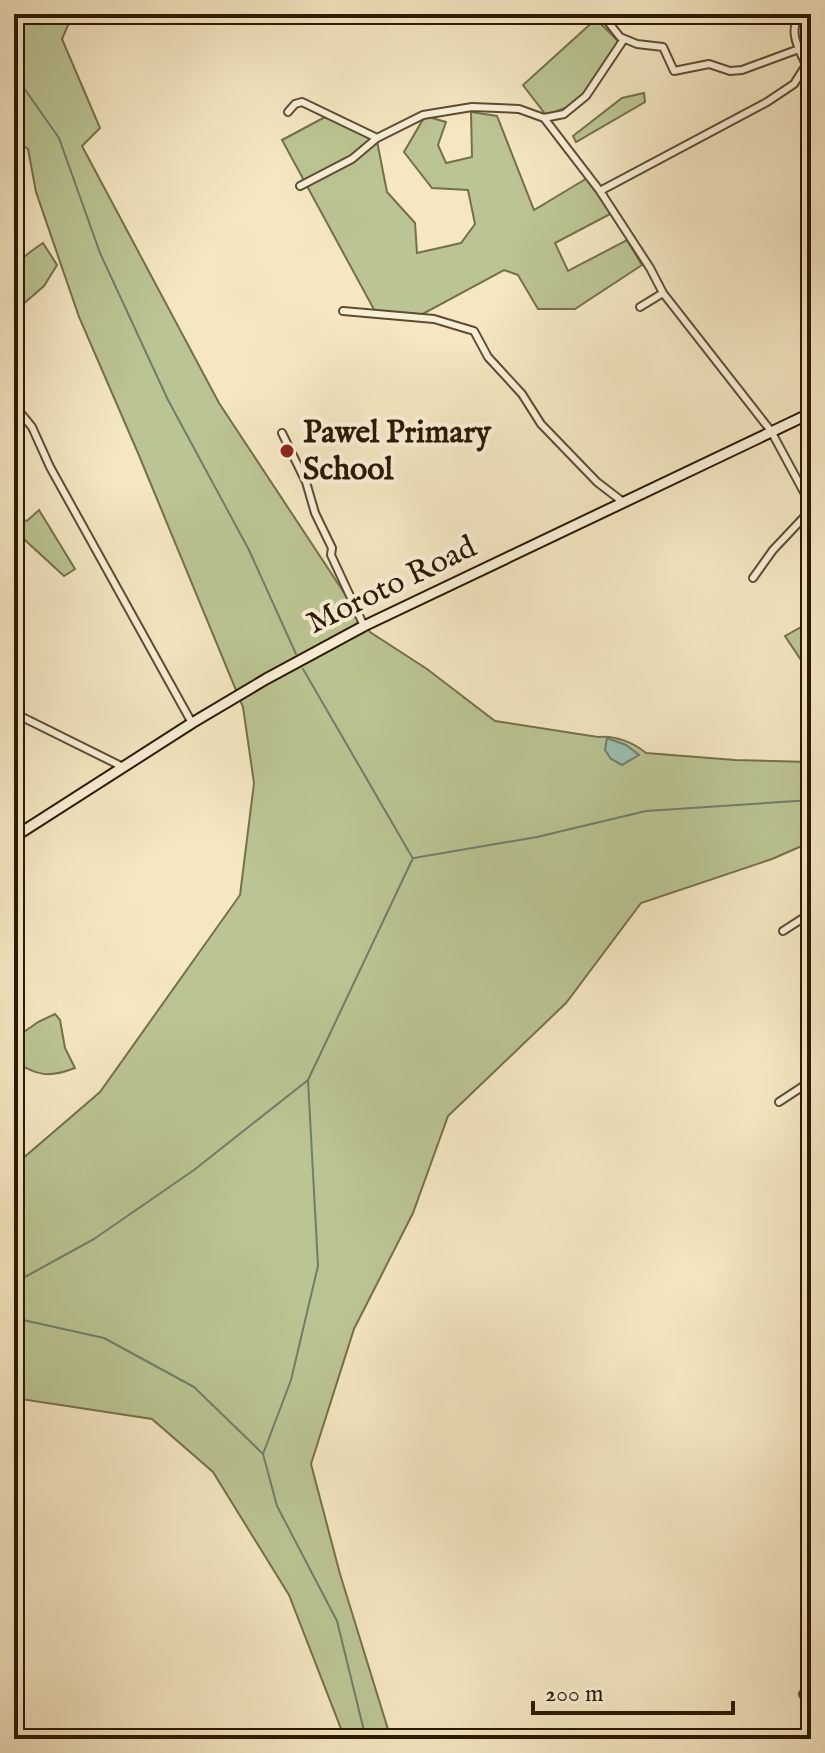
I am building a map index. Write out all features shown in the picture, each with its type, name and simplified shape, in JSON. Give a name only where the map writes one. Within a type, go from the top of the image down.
[{"type":"main road","name":"Moroto Road","points":[[14,837],[192,723],[364,626],[811,413]]},
{"type":"street","points":[[602,14],[624,39],[663,47],[674,71],[709,64],[730,71],[742,70],[799,49]]},
{"type":"street","points":[[801,14],[794,22],[794,30],[811,73]]},
{"type":"street","points":[[300,186],[352,159],[377,138],[423,115],[472,107],[519,109],[544,118],[564,114],[586,96],[624,39]]},
{"type":"street","points":[[600,191],[767,102],[794,84],[806,65]]},
{"type":"street","points":[[288,112],[295,104],[302,102],[377,138]]},
{"type":"street","points":[[544,118],[600,191],[663,293],[771,431],[806,496],[808,510],[753,578]]},
{"type":"street","points":[[640,307],[663,293]]},
{"type":"street","points":[[343,311],[434,319],[474,331],[488,357],[522,394],[541,424],[597,482],[623,502]]},
{"type":"street","points":[[14,405],[32,427],[50,467],[192,723]]},
{"type":"street","points":[[282,433],[306,482],[315,513],[332,548],[331,555],[364,626]]},
{"type":"street","points":[[14,713],[123,767]]},
{"type":"street","points":[[783,931],[811,913]]},
{"type":"street","points":[[779,1102],[811,1081]]},
{"type":"street","points":[[803,1694],[811,1710]]},
{"type":"green space","points":[[14,14],[73,14],[62,39],[100,128],[82,146],[219,403],[370,632],[427,669],[495,721],[617,738],[646,753],[811,762],[811,842],[772,859],[641,903],[566,1003],[448,1116],[413,1213],[354,1329],[311,1464],[340,1574],[391,1739],[345,1739],[289,1595],[213,1472],[152,1419],[14,1398],[14,1166],[100,1092],[240,895],[254,783],[243,707],[79,317],[36,192],[28,149],[14,140]]},
{"type":"green space","points":[[596,19],[618,41],[612,64],[579,103],[546,115],[523,85]]},
{"type":"green space","points":[[644,93],[645,102],[576,142],[573,136],[622,98]]},
{"type":"green space","points":[[471,112],[497,116],[534,210],[589,177],[612,213],[555,243],[568,271],[627,240],[642,265],[575,309],[538,309],[518,275],[504,270],[419,316],[377,315],[282,140],[327,116],[377,141],[387,192],[415,223],[417,253],[461,243],[475,224],[468,190],[432,188],[404,152],[425,116],[446,122],[438,145],[446,163],[472,157]]},
{"type":"green space","points":[[43,243],[57,265],[44,286],[14,312],[14,271],[22,258]]},
{"type":"green space","points":[[39,510],[75,569],[64,576],[14,530],[14,517],[27,521]]},
{"type":"green space","points":[[803,626],[811,626],[811,663],[803,663],[785,636]]},
{"type":"green space","points":[[55,1014],[60,1020],[65,1048],[75,1068],[43,1074],[14,1061],[14,1039]]},
{"type":"water","points":[[607,738],[626,745],[639,755],[622,765],[611,759],[605,750]]},
{"type":"waterway","points":[[14,74],[59,138],[100,253],[168,400],[249,550],[296,654]]},
{"type":"waterway","points":[[303,669],[412,857]]},
{"type":"waterway","points":[[414,858],[537,837],[646,811],[811,800]]},
{"type":"waterway","points":[[14,1283],[94,1239],[194,1170],[308,1080],[413,858]]},
{"type":"waterway","points":[[308,1080],[318,1266],[291,1380],[263,1454],[277,1506],[337,1621],[366,1739]]},
{"type":"waterway","points":[[14,1318],[104,1338],[194,1387],[262,1453]]},
{"type":"place","name":"Pawel Primary School","points":[[287,451]]}]
